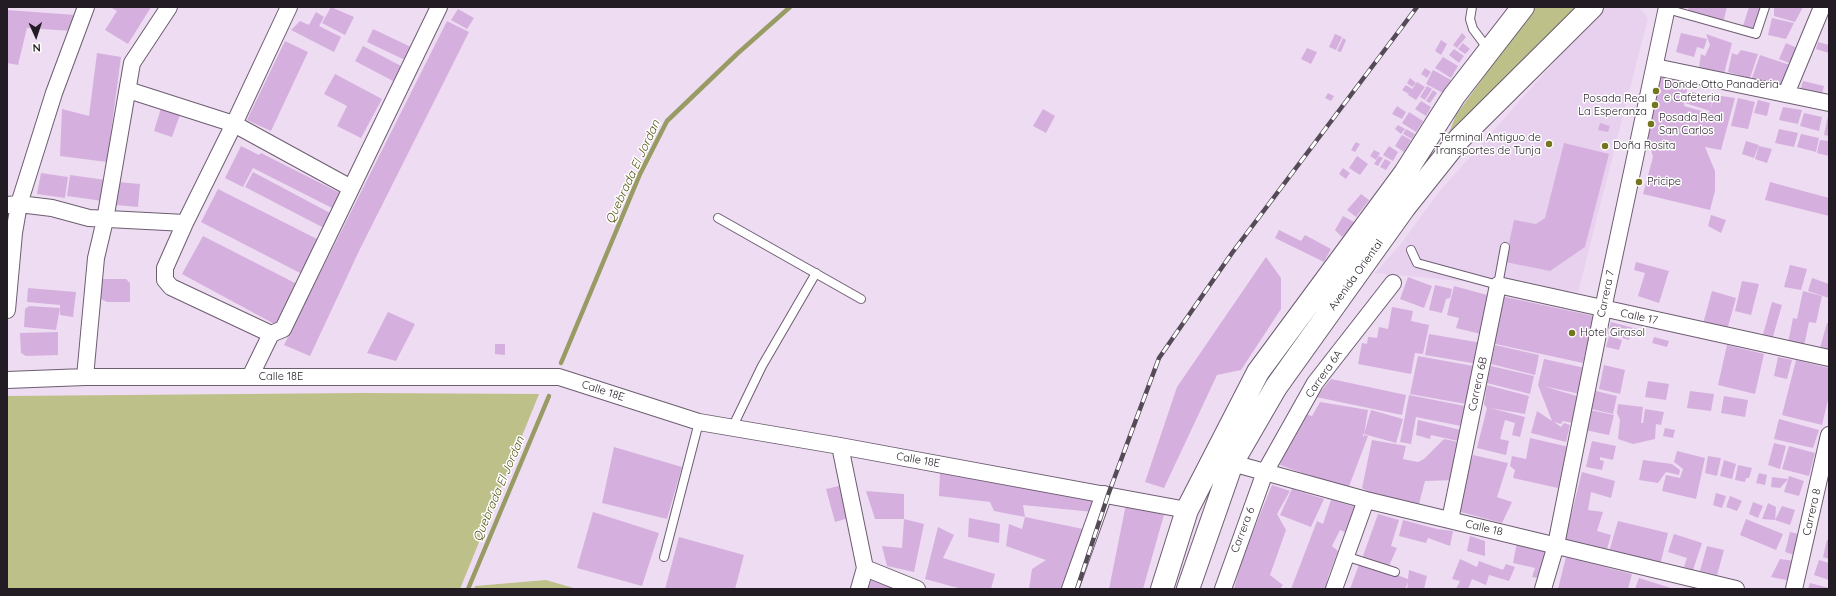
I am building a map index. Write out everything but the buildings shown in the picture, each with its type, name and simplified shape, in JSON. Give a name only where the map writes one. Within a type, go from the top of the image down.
[{"type":"main road","name":"Avenida Oriental","points":[[1188,589],[1232,463],[1276,387],[1404,208],[1413,180],[1454,96],[1523,7]]},
{"type":"main road","name":"Avenida Oriental","points":[[1162,589],[1188,510],[1258,372],[1413,180],[1459,139],[1592,7]]},
{"type":"street","points":[[7,310],[14,233],[13,204],[86,7]]},
{"type":"street","points":[[85,378],[96,258],[105,220],[132,63],[169,7]]},
{"type":"street","points":[[250,377],[271,334],[283,329],[439,7]]},
{"type":"street","points":[[1786,94],[1822,7]]},
{"type":"street","points":[[271,334],[171,287],[165,280],[165,268],[184,223],[234,124],[284,9]]},
{"type":"street","name":"Carrera 7","points":[[1543,589],[1556,545],[1603,310],[1655,67],[1663,11]]},
{"type":"street","points":[[1655,67],[1829,103]]},
{"type":"street","points":[[128,90],[234,124],[351,188]]},
{"type":"street","points":[[13,204],[52,208],[89,218],[105,220],[184,223]]},
{"type":"street","name":"Carrera 6A","points":[[1265,472],[1314,383],[1393,283]]},
{"type":"street","name":"Calle 17","points":[[1498,285],[1603,310],[1829,358]]},
{"type":"street","name":"Carrera 6B","points":[[1450,520],[1498,285]]},
{"type":"street","name":"Calle 18E","points":[[7,380],[250,377],[558,377],[699,422],[840,446],[1188,510]]},
{"type":"street","name":"Carrera 8","points":[[1794,589],[1829,435]]},
{"type":"street","points":[[840,446],[865,568],[859,589]]},
{"type":"street","name":"Calle 18","points":[[1232,463],[1366,500],[1736,589]]},
{"type":"street","name":"Carrera 6","points":[[1223,589],[1265,472]]},
{"type":"street","points":[[1070,589],[1104,494]]},
{"type":"street","points":[[1334,589],[1366,500]]},
{"type":"street","points":[[865,568],[917,589]]},
{"type":"lane","points":[[1472,7],[1470,19],[1472,29],[1489,50]]},
{"type":"lane","points":[[1663,11],[1756,34],[1765,7]]},
{"type":"lane","points":[[718,218],[861,299]]},
{"type":"lane","name":"Carrera 6B","points":[[1498,285],[1505,247]]},
{"type":"lane","name":"Calle 17","points":[[1411,250],[1417,263],[1498,285]]},
{"type":"lane","points":[[732,428],[762,366],[816,273]]},
{"type":"lane","points":[[664,557],[699,422]]},
{"type":"lane","points":[[1345,556],[1394,572]]},
{"type":"shaded area","name":"Terminal Antiguo de Transportes de Tunja","points":[[1603,7],[1639,7],[1648,18],[1578,292],[1375,273],[1400,245],[1439,192]]},
{"type":"green space","points":[[1535,7],[1581,7],[1422,169],[1449,133],[1456,115]]},
{"type":"green space","points":[[362,393],[539,394],[460,589],[7,589],[7,396]]},
{"type":"green space","points":[[546,580],[577,589],[474,589],[475,586]]},
{"type":"waterway","name":"Quebrada El Jordan","points":[[561,363],[640,174],[667,121],[737,54],[790,7]]},
{"type":"waterway","name":"Quebrada El Jordan","points":[[468,589],[549,396]]},
{"type":"railway","points":[[1077,589],[1108,495],[1159,358],[1232,253],[1417,7]]},
{"type":"place","name":"Donde Otto Panaderia e Cafeteria","points":[[1656,91]]},
{"type":"place","name":"Posada Real La Esperanza","points":[[1655,105]]},
{"type":"place","name":"Posada Real San Carlos","points":[[1651,124]]},
{"type":"place","name":"Terminal Antiguo de Transportes de Tunja","points":[[1549,144]]},
{"type":"place","name":"Doña Rosita","points":[[1605,146]]},
{"type":"place","name":"Pricipe","points":[[1639,182]]},
{"type":"place","name":"Hotel Girasol","points":[[1572,333]]}]
